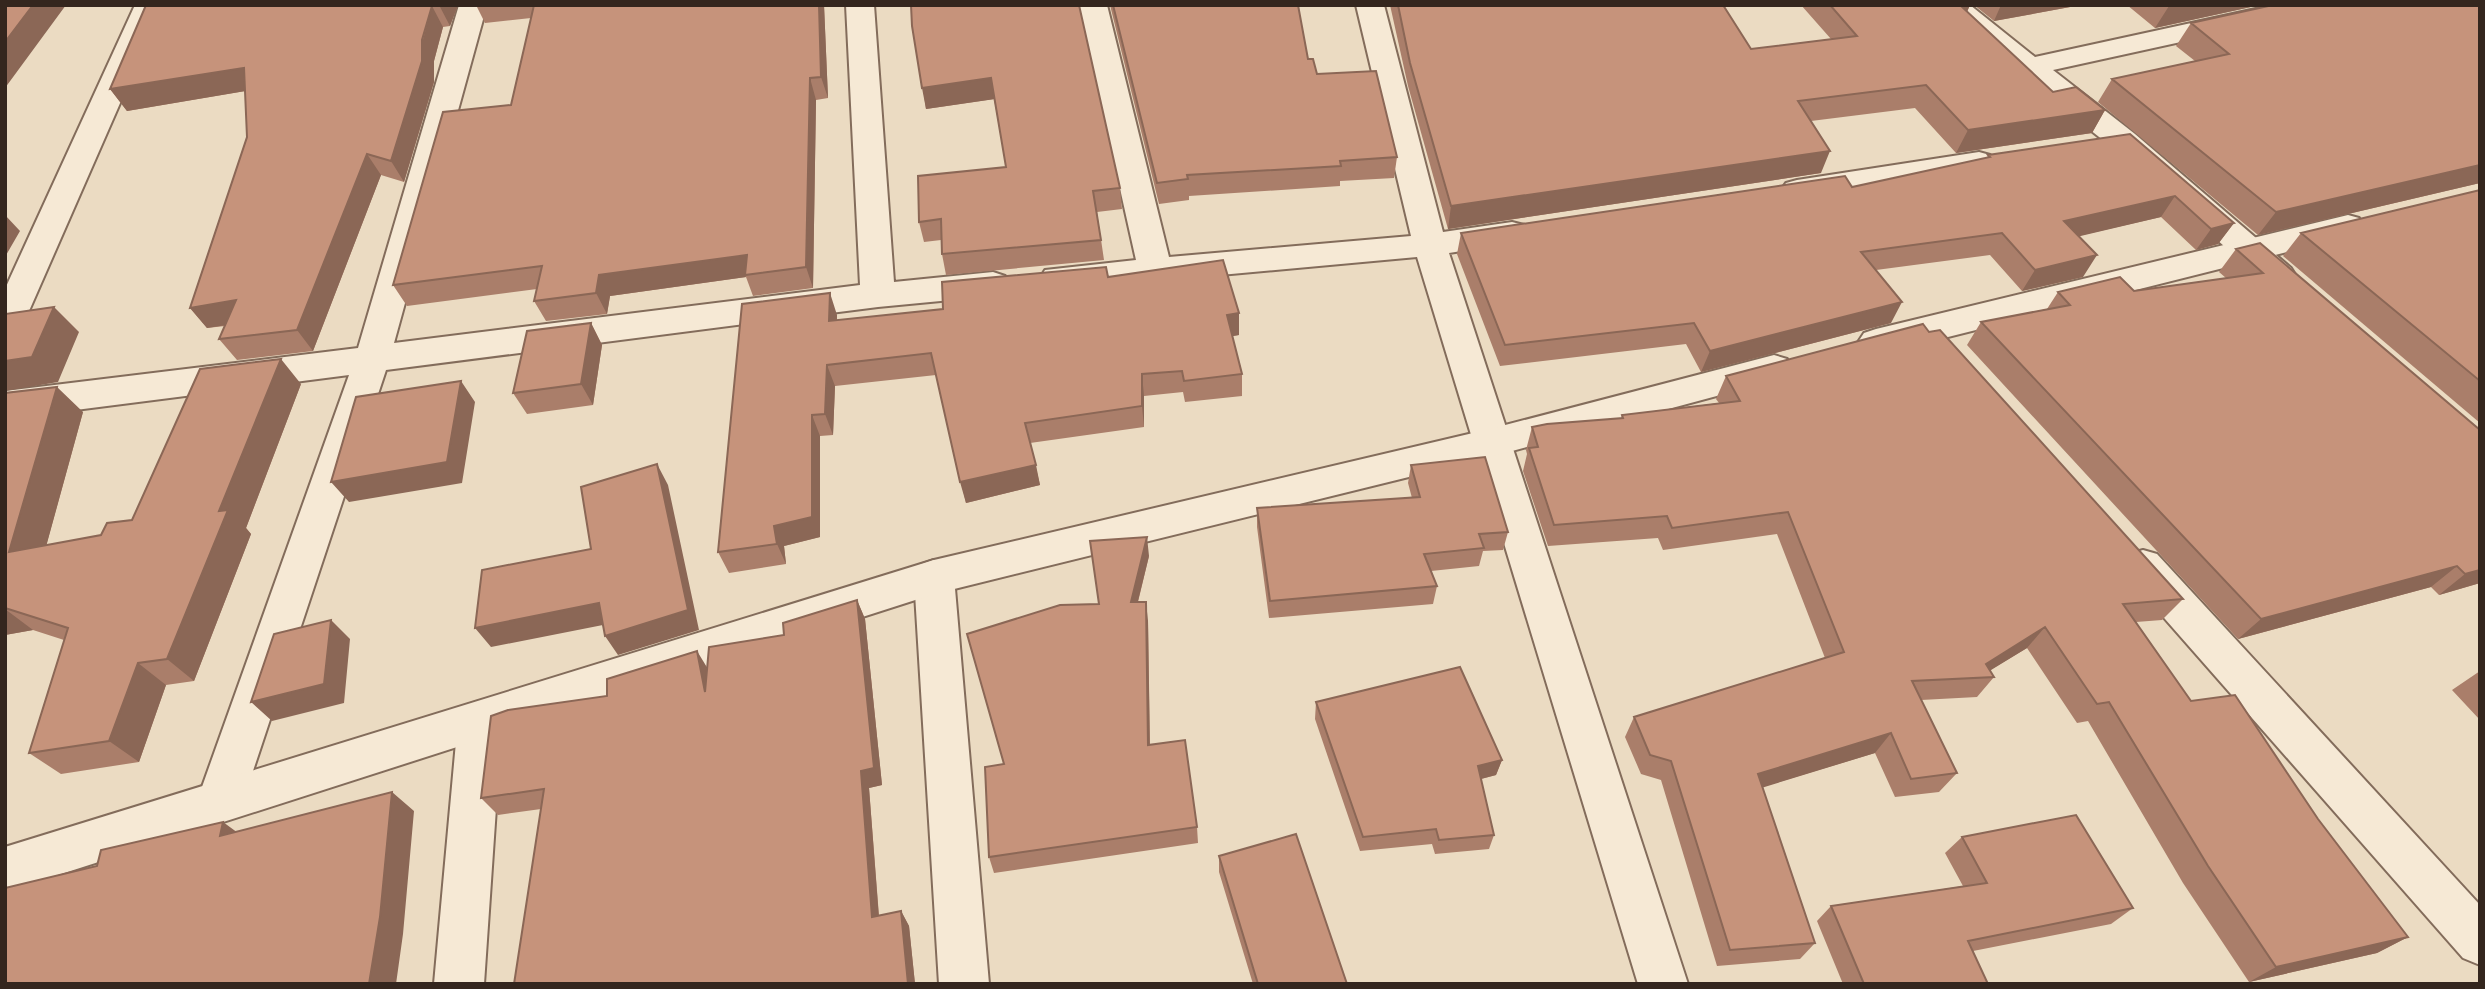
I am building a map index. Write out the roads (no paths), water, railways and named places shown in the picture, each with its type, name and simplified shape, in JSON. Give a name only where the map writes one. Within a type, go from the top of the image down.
[{"type":"street","points":[[5,327],[149,5]]},
{"type":"street","points":[[220,801],[372,359],[472,5]]},
{"type":"street","points":[[860,5],[878,295]]},
{"type":"street","points":[[1093,5],[1155,269]]},
{"type":"street","points":[[1370,5],[1430,245],[1662,984]]},
{"type":"street","points":[[1952,5],[2124,141],[2300,295]]},
{"type":"street","points":[[2028,67],[2312,5]]},
{"type":"street","points":[[2083,147],[2124,141]]},
{"type":"street","points":[[1770,194],[2015,157]]},
{"type":"street","points":[[5,870],[934,577],[1490,443],[1928,328],[2376,219]]},
{"type":"street","points":[[5,405],[878,295],[1430,245],[1539,229]]},
{"type":"street","points":[[1928,328],[1956,359]]},
{"type":"street","points":[[2115,536],[2480,941]]},
{"type":"street","points":[[934,577],[964,984]]},
{"type":"street","points":[[459,984],[480,720]]}]
